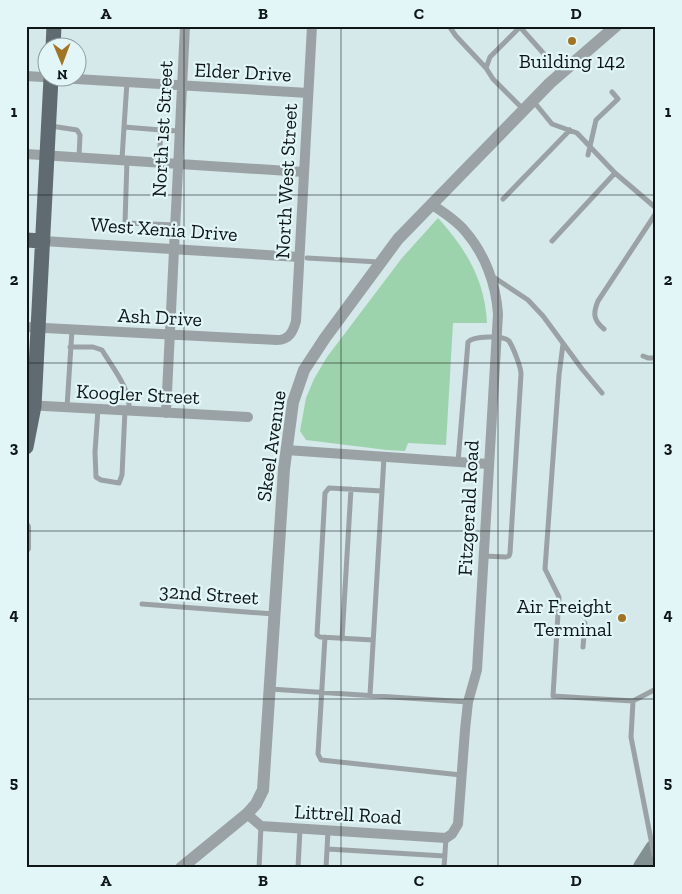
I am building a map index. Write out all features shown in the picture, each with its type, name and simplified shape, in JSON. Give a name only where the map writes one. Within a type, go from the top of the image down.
[{"type":"main road","points":[[26,447],[30,405],[32,328],[43,241],[51,88]]},
{"type":"main road","name":"West Xenia Drive","points":[[26,240],[43,241]]},
{"type":"street","name":"North 1st Street","points":[[166,413],[185,26]]},
{"type":"street","name":"North West Street","points":[[290,336],[296,322],[304,258],[304,172],[312,26]]},
{"type":"street","name":"Skeel Avenue","points":[[181,868],[247,814],[256,804],[263,790],[286,450],[292,402],[304,370],[325,338],[398,239],[561,73],[616,26]]},
{"type":"street","name":"Elder Drive","points":[[88,80],[308,93]]},
{"type":"street","points":[[26,154],[304,172]]},
{"type":"street","name":"Fitzgerald Road","points":[[432,204],[465,231],[491,276],[498,314],[477,670],[468,702],[458,824],[449,836]]},
{"type":"street","name":"West Xenia Drive","points":[[43,241],[304,258]]},
{"type":"street","name":"Ash Drive","points":[[32,328],[277,340],[284,340],[290,336]]},
{"type":"street","name":"Koogler Street","points":[[30,405],[248,417]]},
{"type":"street","points":[[286,450],[488,464]]},
{"type":"street","points":[[26,527],[26,548]]},
{"type":"street","points":[[247,814],[261,826]]},
{"type":"street","name":"Littrell Road","points":[[261,826],[449,836]]},
{"type":"lane","points":[[449,26],[486,68],[493,79],[524,110]]},
{"type":"lane","points":[[486,68],[490,57],[520,27],[561,73]]},
{"type":"lane","points":[[127,82],[124,127],[125,223],[175,225]]},
{"type":"lane","points":[[588,155],[596,120],[618,99],[612,92]]},
{"type":"lane","points":[[533,101],[552,124],[577,133],[616,173],[656,208]]},
{"type":"lane","points":[[49,126],[77,130],[80,135],[80,157]]},
{"type":"lane","points":[[124,127],[180,130]]},
{"type":"lane","points":[[159,162],[161,130]]},
{"type":"lane","points":[[503,199],[570,130]]},
{"type":"lane","points":[[552,241],[616,173]]},
{"type":"lane","points":[[604,330],[594,316],[598,301],[656,213]]},
{"type":"lane","points":[[304,258],[380,262]]},
{"type":"lane","points":[[491,276],[528,300],[543,316],[602,393]]},
{"type":"lane","points":[[67,408],[72,330]]},
{"type":"lane","points":[[458,462],[468,342],[476,337],[504,339],[509,342],[521,370],[510,553],[506,557],[483,556]]},
{"type":"lane","points":[[563,344],[559,375],[545,569],[559,597],[553,696],[632,702],[656,688]]},
{"type":"lane","points":[[70,347],[102,350],[124,389],[129,402],[122,475],[119,483],[101,480],[96,476],[95,452],[98,409]]},
{"type":"lane","points":[[643,356],[656,358]]},
{"type":"lane","points":[[370,695],[384,457]]},
{"type":"lane","points":[[373,640],[325,638],[317,635],[325,493],[329,488],[382,491]]},
{"type":"lane","points":[[342,638],[351,489]]},
{"type":"lane","name":"32nd Street","points":[[142,604],[274,614]]},
{"type":"lane","points":[[583,647],[584,623]]},
{"type":"lane","points":[[325,638],[318,754],[321,760],[461,775]]},
{"type":"lane","points":[[269,689],[468,702]]},
{"type":"lane","points":[[632,702],[631,737],[654,855]]},
{"type":"lane","points":[[259,868],[261,826]]},
{"type":"lane","points":[[298,868],[300,829]]},
{"type":"lane","points":[[326,868],[328,831]]},
{"type":"lane","points":[[444,868],[449,836]]},
{"type":"lane","points":[[327,849],[445,856]]},
{"type":"green space","points":[[438,218],[457,241],[472,266],[482,293],[487,323],[453,323],[446,445],[408,443],[405,451],[306,440],[300,431],[306,398],[314,379],[327,357],[402,258]]},
{"type":"taxiway","points":[[645,868],[656,851]]},
{"type":"place","name":"Building 142","points":[[572,41]]},
{"type":"place","name":"Air Freight Terminal","points":[[622,618]]}]
